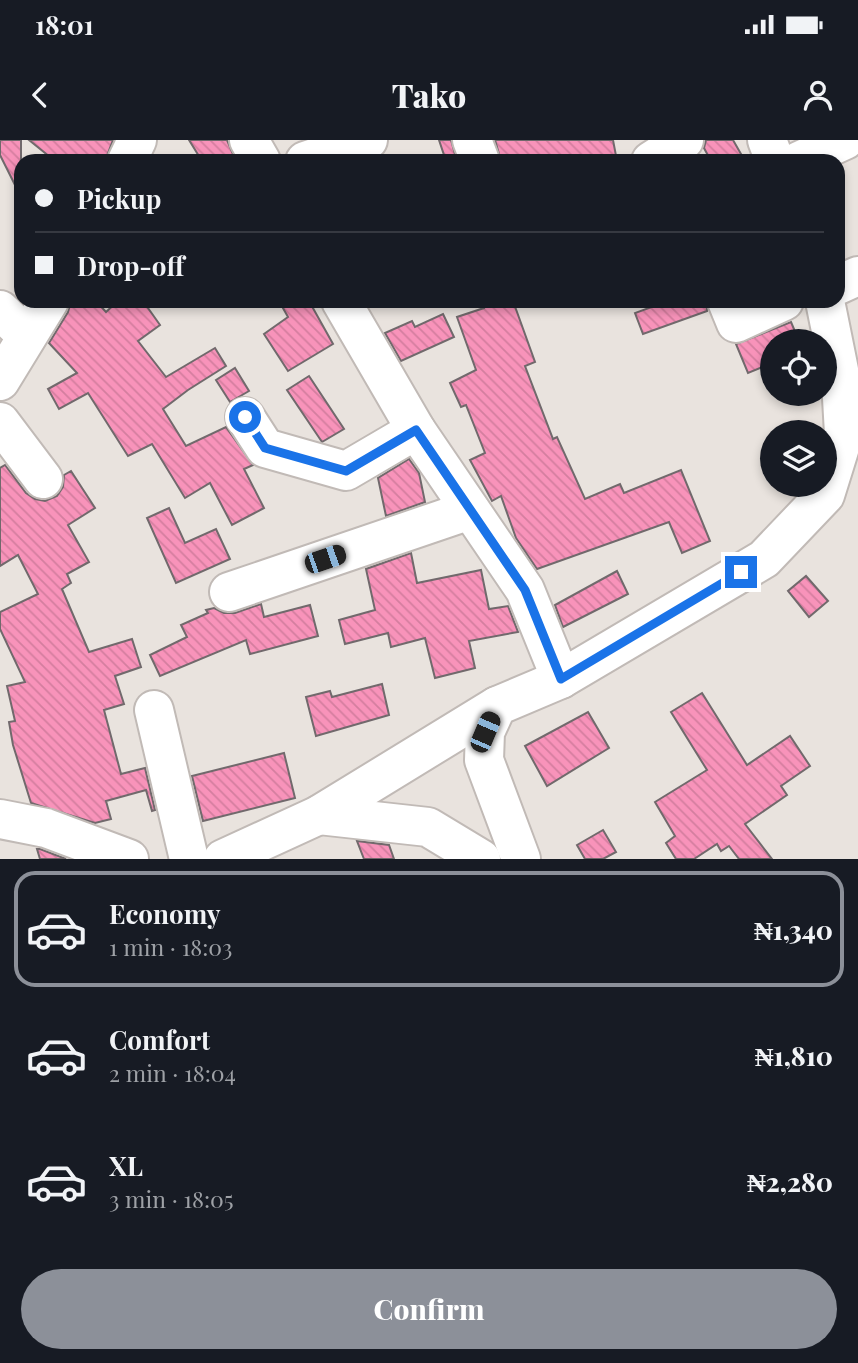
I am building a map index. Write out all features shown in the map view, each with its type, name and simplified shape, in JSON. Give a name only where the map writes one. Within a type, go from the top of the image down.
[{"type":"street","points":[[326,154],[368,140]]},
{"type":"street","points":[[814,154],[845,140]]},
{"type":"street","points":[[0,381],[45,308]]},
{"type":"street","points":[[352,308],[416,430],[525,590],[561,679]]},
{"type":"street","points":[[730,308],[736,323],[769,308]]},
{"type":"street","points":[[223,859],[319,815],[497,706],[561,679],[764,559],[842,487],[844,434],[841,380],[826,308]]},
{"type":"street","points":[[0,310],[27,336]]},
{"type":"street","points":[[245,417],[265,448],[346,471],[416,430]]},
{"type":"street","points":[[0,422],[43,479]]},
{"type":"street","points":[[229,592],[470,510]]},
{"type":"street","points":[[497,706],[485,732],[484,760],[521,859]]},
{"type":"street","points":[[154,710],[190,859]]},
{"type":"street","points":[[319,815],[428,827],[481,859]]},
{"type":"street","points":[[0,818],[46,828],[129,859]]},
{"type":"building","points":[[0,140],[21,140],[21,154],[14,154],[14,183],[0,155]]},
{"type":"building","points":[[29,140],[113,140],[108,154],[46,154]]},
{"type":"building","points":[[189,140],[227,140],[233,154],[198,154]]},
{"type":"building","points":[[439,140],[451,140],[455,154],[444,154]]},
{"type":"building","points":[[495,140],[613,140],[616,154],[499,154]]},
{"type":"building","points":[[706,140],[733,140],[741,154],[707,154],[704,148]]},
{"type":"building","points":[[69,308],[102,308],[106,312],[110,308],[148,308],[160,325],[138,341],[166,377],[215,348],[226,366],[163,409],[186,446],[226,427],[253,465],[244,469],[264,508],[232,525],[210,483],[185,498],[152,444],[128,456],[88,393],[59,409],[48,389],[77,373],[49,343]]},
{"type":"building","points":[[283,308],[313,308],[333,344],[288,371],[264,334],[288,317]]},
{"type":"building","points":[[484,308],[516,308],[535,362],[525,366],[553,439],[557,437],[585,499],[620,484],[624,493],[681,470],[710,541],[682,553],[669,522],[537,569],[516,538],[501,496],[492,501],[470,460],[485,453],[466,405],[461,407],[450,383],[476,370],[457,317]]},
{"type":"building","points":[[649,308],[707,308],[707,311],[643,334],[635,313]]},
{"type":"building","points":[[443,314],[454,337],[401,361],[385,333],[412,321],[415,327]]},
{"type":"building","points":[[791,322],[794,329],[774,329]]},
{"type":"building","points":[[760,334],[760,368],[748,373],[736,344]]},
{"type":"building","points":[[235,368],[249,391],[230,402],[216,380]]},
{"type":"building","points":[[309,376],[344,429],[322,442],[287,390]]},
{"type":"building","points":[[409,459],[419,473],[425,502],[386,516],[378,478]]},
{"type":"building","points":[[5,465],[26,493],[45,501],[57,496],[63,487],[64,475],[71,471],[95,508],[68,525],[89,562],[67,574],[71,583],[62,589],[89,652],[132,639],[141,667],[115,676],[124,704],[104,710],[121,774],[145,768],[155,810],[152,811],[146,790],[106,801],[111,819],[95,823],[31,803],[13,745],[9,722],[15,721],[7,686],[25,682],[0,629],[0,612],[38,594],[18,555],[0,566],[0,468]]},
{"type":"building","points":[[169,508],[185,543],[216,529],[230,559],[176,583],[147,518]]},
{"type":"building","points":[[411,553],[417,583],[481,570],[489,609],[508,606],[518,632],[469,641],[475,668],[435,678],[425,638],[391,647],[388,633],[345,644],[339,620],[375,610],[366,569]]},
{"type":"building","points":[[617,571],[628,594],[563,627],[555,605]]},
{"type":"building","points":[[806,576],[828,601],[809,617],[788,591]]},
{"type":"building","points":[[261,604],[264,617],[310,605],[318,636],[250,654],[246,640],[160,676],[150,655],[187,637],[181,625],[208,613],[206,610],[214,608],[224,613],[235,613]]},
{"type":"building","points":[[382,684],[389,715],[316,736],[306,697],[330,691],[332,697]]},
{"type":"building","points":[[702,693],[747,765],[790,736],[810,766],[781,786],[787,795],[745,824],[772,859],[739,859],[729,846],[721,851],[717,844],[694,859],[676,859],[666,843],[675,836],[655,802],[707,770],[671,712]]},
{"type":"building","points":[[588,712],[609,748],[547,786],[525,746]]},
{"type":"building","points":[[284,753],[295,798],[203,821],[192,776]]},
{"type":"building","points":[[603,830],[616,852],[603,859],[585,859],[577,845]]},
{"type":"building","points":[[357,841],[389,845],[394,859],[364,859]]},
{"type":"building","points":[[37,849],[40,849],[66,859],[40,859]]},
{"type":"route","points":[[245,417],[265,448],[346,471],[416,430],[525,590],[561,679],[741,572]]}]
